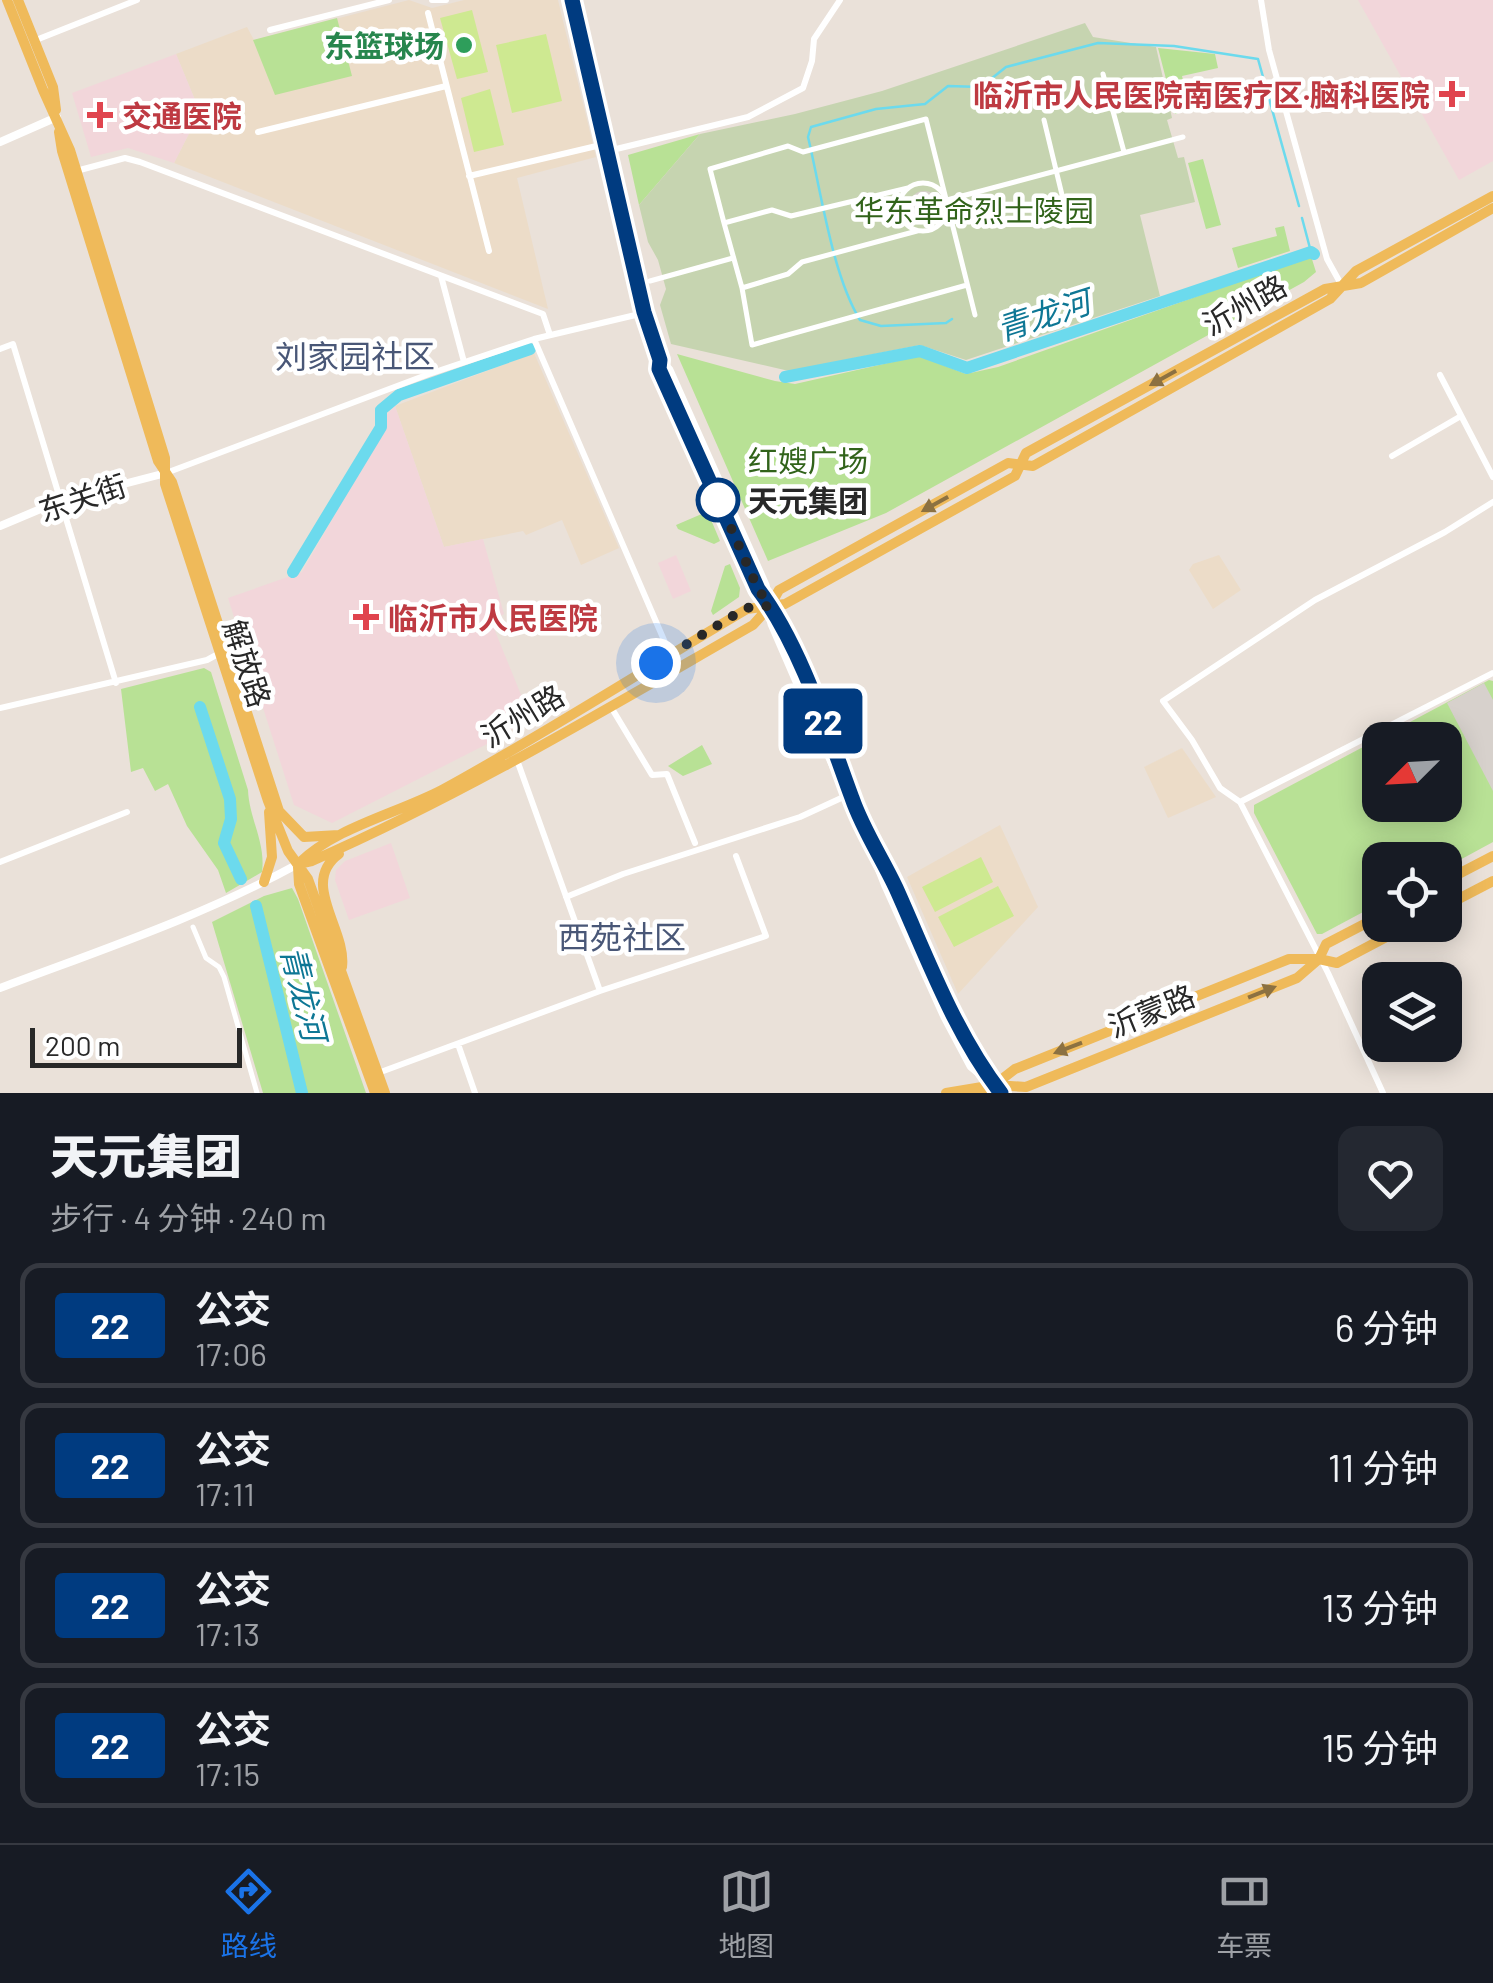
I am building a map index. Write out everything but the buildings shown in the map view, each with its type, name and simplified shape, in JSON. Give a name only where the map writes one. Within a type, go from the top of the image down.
[{"type":"main road","name":"解放路","points":[[7,0],[76,171],[165,458],[166,484],[268,801],[288,851],[308,879],[385,1093]]},
{"type":"main road","name":"解放路","points":[[18,0],[53,87],[67,169],[158,461],[172,482],[298,864],[299,884],[375,1093]]},
{"type":"main road","points":[[572,0],[644,312],[660,360],[765,584],[772,624],[841,783],[894,883],[951,1012],[997,1091]]},
{"type":"main road","name":"沂州路","points":[[1342,286],[1356,271],[1493,196]]},
{"type":"main road","name":"沂州路","points":[[298,864],[308,854],[345,834],[435,794],[535,739],[746,608],[785,604],[1015,476],[1026,453],[1325,289],[1361,283],[1493,208]]},
{"type":"main road","name":"沂州路","points":[[298,864],[441,802],[753,624],[770,606]]},
{"type":"main road","points":[[259,885],[272,857],[268,801]]},
{"type":"main road","points":[[278,810],[304,837],[345,834]]},
{"type":"main road","points":[[342,972],[344,953],[320,885],[329,862],[356,842]]},
{"type":"main road","points":[[1462,872],[1493,856]]},
{"type":"main road","points":[[1462,897],[1493,880]]},
{"type":"main road","name":"沂蒙路","points":[[946,1093],[1025,1090],[1297,978],[1319,958],[1326,944],[1362,925]]},
{"type":"main road","name":"沂蒙路","points":[[984,1093],[997,1091],[1015,1069],[1288,959],[1319,958],[1336,963],[1376,942]]},
{"type":"street","points":[[36,40],[137,0]]},
{"type":"street","points":[[270,30],[390,0]]},
{"type":"street","points":[[432,0],[446,0]]},
{"type":"street","points":[[469,176],[748,117],[803,88],[814,39],[840,0]]},
{"type":"street","points":[[1261,0],[1269,50],[1327,259],[1342,286]]},
{"type":"street","points":[[428,14],[489,252]]},
{"type":"street","points":[[1103,74],[1124,152]]},
{"type":"street","points":[[258,132],[446,86]]},
{"type":"street","points":[[0,142],[57,117]]},
{"type":"street","points":[[967,285],[752,344],[742,288],[710,169],[788,146],[802,152],[926,119],[975,316]]},
{"type":"street","points":[[1044,120],[1069,224]]},
{"type":"street","points":[[947,200],[1182,136]]},
{"type":"street","points":[[76,171],[125,158],[140,162],[544,314],[550,335]]},
{"type":"street","points":[[724,223],[772,210],[790,216],[916,184],[931,184],[947,200],[943,222],[931,231],[916,231],[840,250],[802,262],[788,274],[742,288]]},
{"type":"street","points":[[908,188],[899,208],[904,222],[916,231]]},
{"type":"street","points":[[650,281],[733,258]]},
{"type":"street","points":[[441,276],[464,362]]},
{"type":"street","points":[[166,473],[534,338],[644,312]]},
{"type":"street","points":[[534,338],[670,654]]},
{"type":"street","points":[[0,349],[14,344],[116,683]]},
{"type":"street","points":[[1440,375],[1493,478]]},
{"type":"street","points":[[1392,456],[1462,416]]},
{"type":"street","name":"东关街","points":[[0,526],[62,500],[166,473]]},
{"type":"street","points":[[1383,1093],[1240,802],[1220,788],[1163,701],[1316,600],[1493,502]]},
{"type":"street","points":[[0,708],[116,683],[218,654]]},
{"type":"street","points":[[1240,802],[1493,672]]},
{"type":"street","points":[[610,706],[652,775],[667,774],[695,842]]},
{"type":"street","points":[[517,760],[600,990]]},
{"type":"street","points":[[566,896],[800,817],[850,794]]},
{"type":"street","points":[[0,862],[127,812]]},
{"type":"street","points":[[378,1073],[600,990],[766,936],[736,856]]},
{"type":"street","name":"沂州路","points":[[0,988],[240,895],[298,864]]},
{"type":"street","points":[[193,927],[206,958],[224,978],[257,1093]]},
{"type":"street","points":[[458,1044],[476,1093]]},
{"type":"shaded area","points":[[409,0],[432,8],[464,0],[558,0],[596,157],[517,178],[548,309],[174,163],[200,112],[176,54],[247,27],[254,40]]},
{"type":"shaded area","name":"临沂市人民医院南医疗区·脑科医院","points":[[1358,0],[1493,0],[1493,161],[1459,180]]},
{"type":"shaded area","points":[[176,54],[200,112],[174,163],[128,148],[91,157],[72,93]]},
{"type":"shaded area","points":[[924,191],[938,200],[939,206],[930,220],[924,221],[910,212],[909,206],[918,192]]},
{"type":"shaded area","points":[[534,353],[619,548],[581,565],[562,520],[526,535],[523,531],[444,547],[395,406]]},
{"type":"shaded area","name":"临沂市人民医院","points":[[395,406],[444,547],[483,539],[504,614],[491,621],[530,717],[489,743],[332,823],[294,805],[228,598],[302,572],[385,427],[386,415]]},
{"type":"shaded area","name":"临沂市人民医院","points":[[676,555],[691,591],[673,599],[658,563]]},
{"type":"shaded area","points":[[1219,555],[1241,590],[1213,609],[1189,570],[1193,564]]},
{"type":"shaded area","points":[[1484,683],[1493,700],[1493,791],[1462,732],[1462,722],[1457,722],[1447,703]]},
{"type":"shaded area","points":[[1182,748],[1216,797],[1168,818],[1144,767]]},
{"type":"shaded area","points":[[1000,825],[1038,907],[958,994],[907,877]]},
{"type":"shaded area","points":[[391,843],[410,898],[349,920],[335,880],[336,870],[345,861]]},
{"type":"green space","name":"东篮球场","points":[[472,10],[488,72],[457,79],[440,18]]},
{"type":"green space","points":[[337,18],[352,76],[275,95],[253,40]]},
{"type":"green space","name":"华东革命烈士陵园","points":[[1085,23],[1093,37],[1156,47],[1172,118],[1167,120],[1178,158],[1184,157],[1195,202],[1140,215],[1160,296],[966,360],[920,345],[789,371],[671,344],[660,305],[666,289],[639,205],[700,134],[882,91]]},
{"type":"green space","points":[[546,34],[562,101],[512,113],[496,45]]},
{"type":"green space","points":[[1158,48],[1215,54],[1218,68],[1182,76],[1190,109],[1175,114]]},
{"type":"green space","points":[[490,89],[504,145],[474,152],[461,98]]},
{"type":"green space","points":[[700,134],[639,205],[628,155]]},
{"type":"green space","points":[[1203,159],[1221,225],[1206,229],[1188,163]]},
{"type":"green space","points":[[1284,226],[1290,251],[1238,268],[1232,248],[1277,236],[1275,228]]},
{"type":"green space","name":"红嫂广场","points":[[1311,256],[1316,272],[1304,282],[886,513],[768,561],[677,354],[795,384],[919,356],[966,374],[998,367]]},
{"type":"green space","points":[[704,513],[709,515],[720,541],[714,544],[676,525]]},
{"type":"green space","points":[[730,564],[740,588],[739,597],[713,615],[725,566]]},
{"type":"green space","points":[[204,668],[211,672],[248,790],[263,861],[262,872],[226,893],[218,870],[187,826],[168,784],[155,791],[143,768],[131,772],[121,689]]},
{"type":"green space","points":[[1493,681],[1493,842],[1462,859],[1462,842],[1362,842],[1362,913],[1317,934],[1254,813],[1254,805],[1362,748],[1362,822],[1462,822],[1462,722],[1410,722]]},
{"type":"green space","points":[[702,745],[712,764],[683,776],[668,766]]},
{"type":"green space","points":[[981,857],[993,882],[935,912],[922,887]]},
{"type":"green space","points":[[998,886],[1014,916],[954,947],[938,917]]},
{"type":"green space","points":[[292,888],[366,1093],[263,1093],[212,922],[264,896]]},
{"type":"waterway","points":[[952,319],[946,323],[881,326],[860,320],[842,280],[828,232],[808,137],[811,127],[876,109],[925,104],[948,86],[981,87],[1006,67],[1098,43],[1174,46],[1258,59],[1299,206]]},
{"type":"waterway","points":[[1302,218],[1311,252]]},
{"type":"waterway","name":"青龙河","points":[[785,377],[920,351],[967,368],[1314,254]]},
{"type":"waterway","name":"青龙河","points":[[293,572],[381,427],[381,410],[399,395],[530,349]]},
{"type":"waterway","name":"青龙河","points":[[200,707],[230,799],[231,819],[224,843],[241,879]]},
{"type":"waterway","name":"青龙河","points":[[256,906],[302,1093]]},
{"type":"bus line","name":"22","points":[[572,0],[644,312],[660,360],[659,369],[758,589],[779,621],[848,781],[850,794],[951,1012],[1001,1093]]},
{"type":"place","name":"东篮球场","points":[[464,45]]},
{"type":"place","name":"临沂市人民医院南医疗区·脑科医院","points":[[1452,94]]},
{"type":"place","name":"交通医院","points":[[100,115]]},
{"type":"place","name":"天元集团","points":[[718,500]]},
{"type":"place","name":"临沂市人民医院","points":[[366,617]]},
{"type":"district","name":"刘家园社区","points":[[355,355]]},
{"type":"district","name":"西苑社区","points":[[622,936]]},
{"type":"route","points":[[656,663],[746,608],[770,606],[758,589],[716,494],[718,500]]}]
